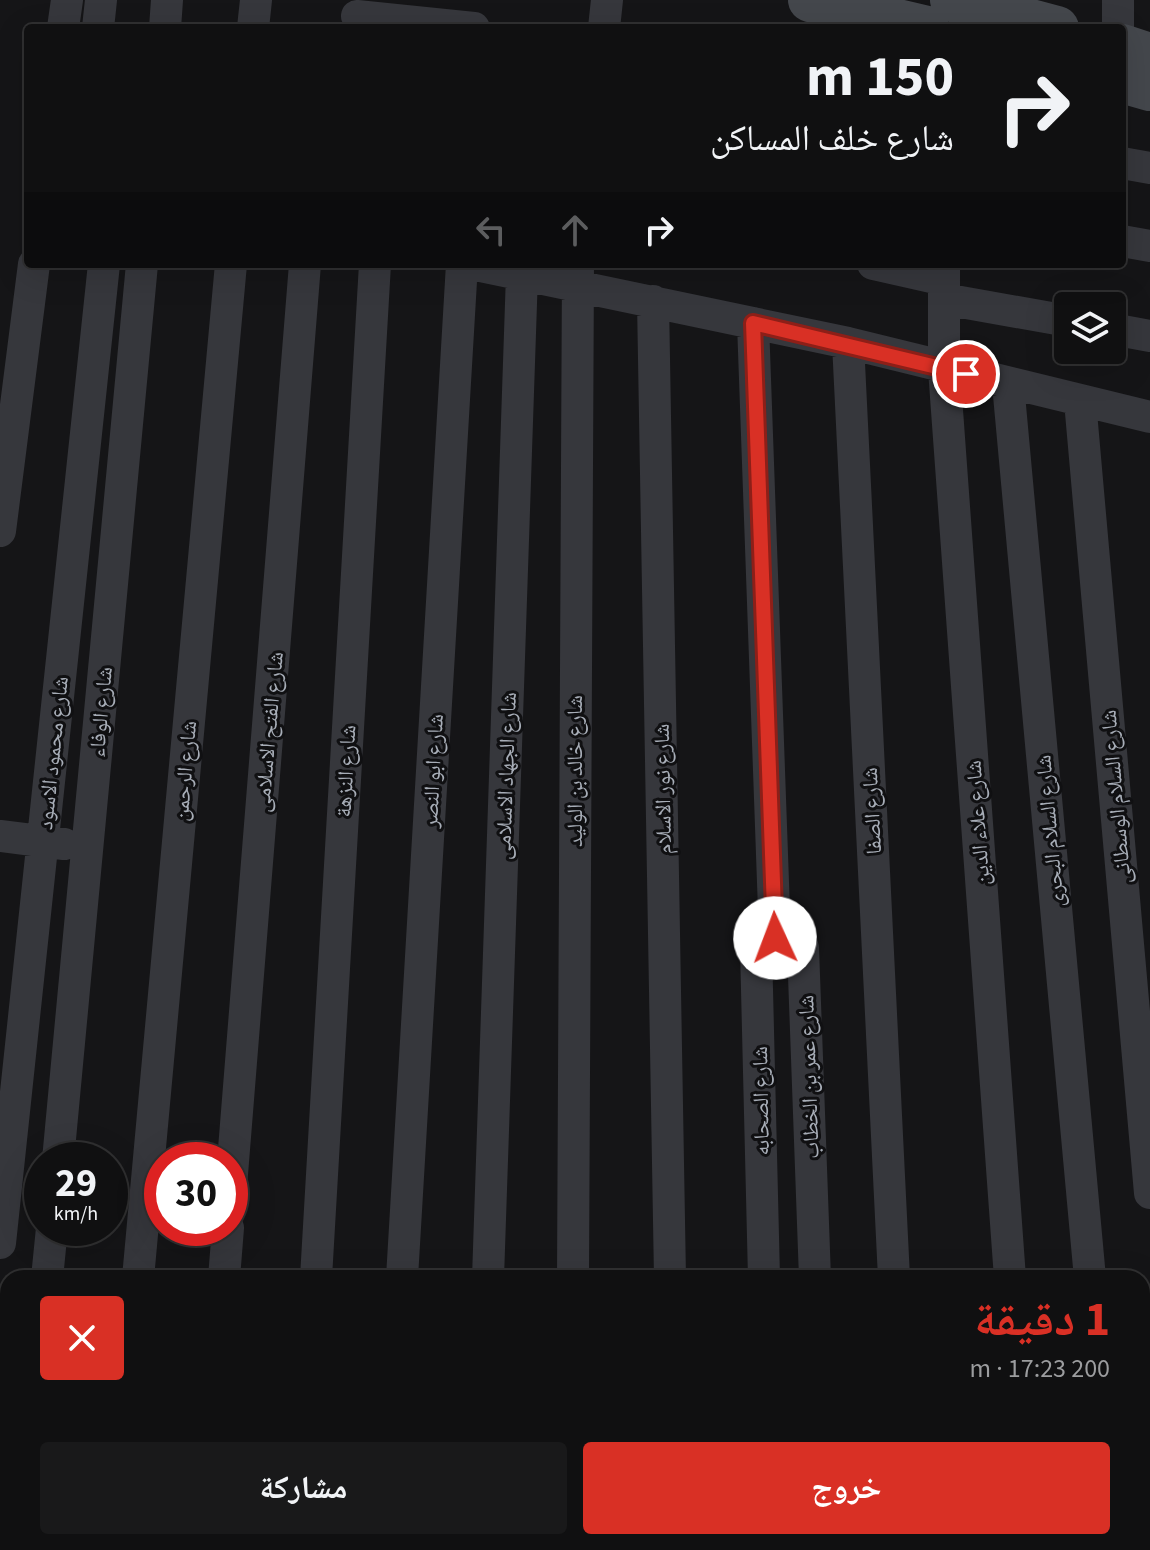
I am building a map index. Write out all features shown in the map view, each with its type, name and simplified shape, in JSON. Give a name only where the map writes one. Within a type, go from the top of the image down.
[{"type":"main road","points":[[810,0],[912,24]]},
{"type":"main road","points":[[952,0],[1010,7],[1048,24]]},
{"type":"main road","points":[[1126,47],[1150,55]]},
{"type":"main road","points":[[1126,82],[1150,89]]},
{"type":"street","points":[[64,24],[67,0]]},
{"type":"street","points":[[98,24],[101,0]]},
{"type":"street","points":[[165,24],[167,0]]},
{"type":"street","points":[[253,24],[256,0]]},
{"type":"street","points":[[604,24],[607,0]]},
{"type":"street","points":[[1118,0],[1118,24]]},
{"type":"street","points":[[357,15],[438,24]]},
{"type":"street","points":[[1126,164],[1150,168]]},
{"type":"street","points":[[1126,242],[1150,246]]},
{"type":"street","points":[[0,531],[33,268]]},
{"type":"street","name":"شارع محمود الاسود","points":[[0,1243],[104,268]]},
{"type":"street","name":"شارع الوفاء","points":[[60,1142],[142,268]]},
{"type":"street","name":"شارع الرحمن","points":[[139,1270],[231,268]]},
{"type":"street","name":"شارع الفتح الاسلامى","points":[[235,1142],[305,268]]},
{"type":"street","name":"شارع النزهة","points":[[316,1270],[375,268]]},
{"type":"street","name":"شارع ابو النصر","points":[[402,1270],[462,268]]},
{"type":"street","points":[[491,268],[522,274],[577,274],[653,301],[848,343],[944,369],[1150,417]]},
{"type":"street","points":[[890,268],[944,281],[1054,316]]},
{"type":"street","name":"شارع الجهاد الاسلامى","points":[[488,1270],[522,274]]},
{"type":"street","name":"شارع خالد بن الوليد","points":[[573,1270],[577,274]]},
{"type":"street","name":"شارع علاء الدين","points":[[944,281],[944,369],[1009,1270]]},
{"type":"street","name":"شارع نور الاسلام","points":[[653,301],[670,1270]]},
{"type":"street","points":[[753,323],[775,938]]},
{"type":"street","points":[[1126,332],[1150,336]]},
{"type":"street","name":"شارع الصفا","points":[[848,343],[894,1270]]},
{"type":"street","name":"شارع السلام البحرى","points":[[1008,384],[1089,1270]]},
{"type":"street","name":"شارع السلام الوسطانى","points":[[1080,401],[1150,1193]]},
{"type":"street","points":[[0,836],[87,847]]},
{"type":"street","name":"شارع الصحابه","points":[[764,1270],[756,948],[761,940],[775,938]]},
{"type":"street","name":"شارع عمر بن الخطاب","points":[[775,938],[794,938],[803,948],[815,1270]]},
{"type":"street","points":[[48,1270],[50,1246]]},
{"type":"street","points":[[225,1270],[227,1246]]},
{"type":"route","points":[[775,938],[753,323],[848,343],[966,374]]}]
